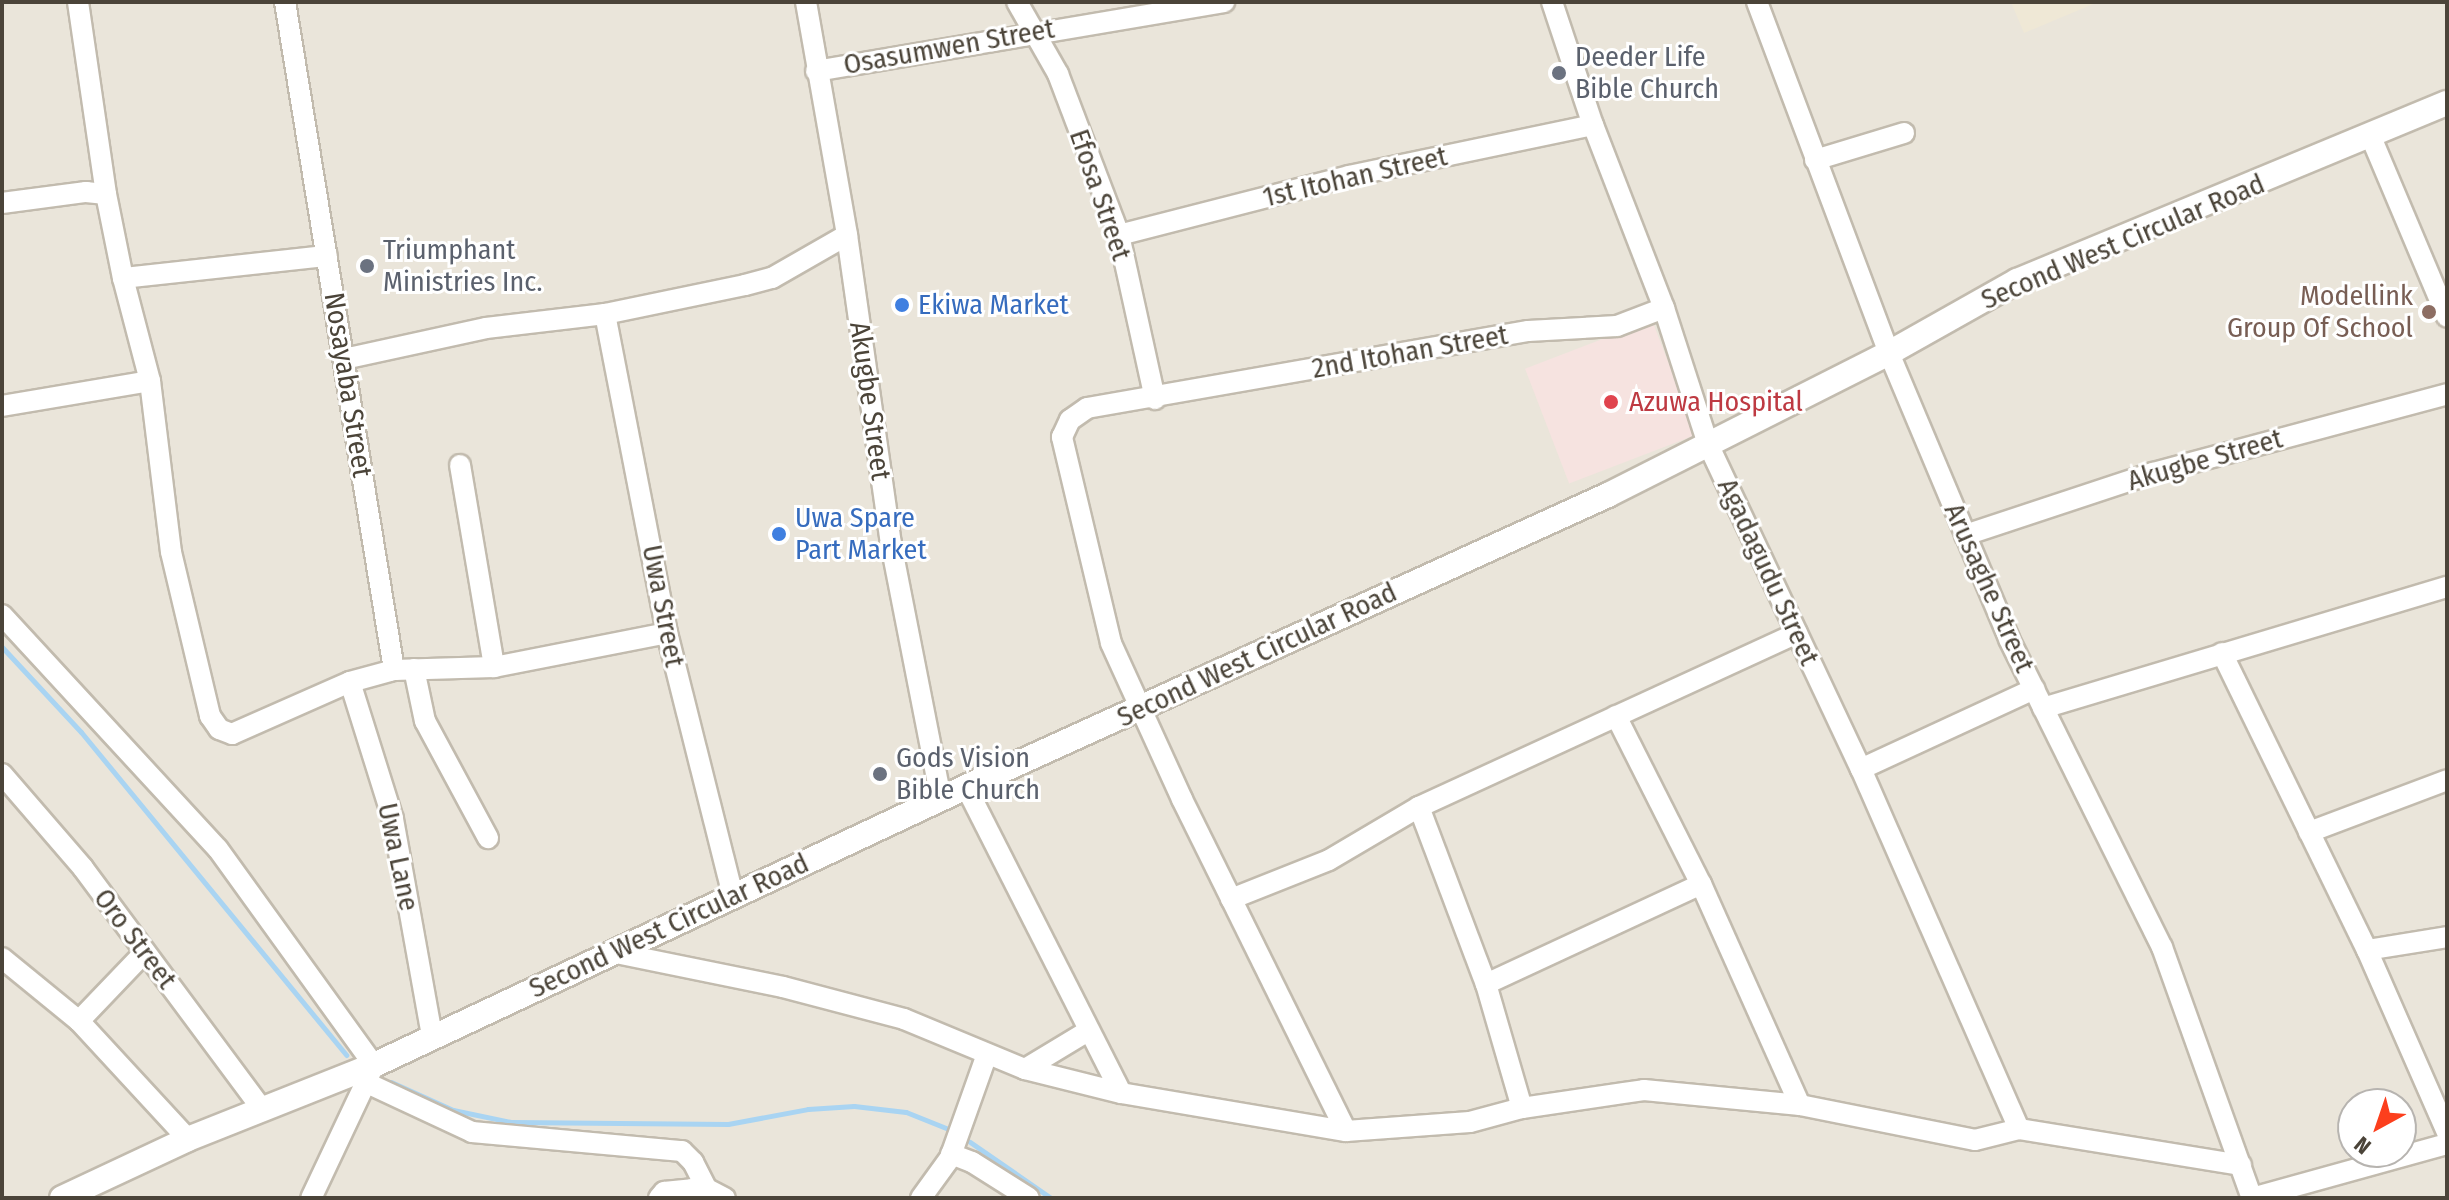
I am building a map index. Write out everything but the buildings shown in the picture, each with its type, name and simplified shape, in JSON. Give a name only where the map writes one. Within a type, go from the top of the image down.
[{"type":"street","points":[[78,2],[106,194],[123,278],[150,381],[171,552],[210,716],[219,729],[232,734],[350,682],[404,670],[494,667],[667,633]]},
{"type":"street","name":"Nosayaba Street","points":[[285,2],[344,359],[404,670],[436,747],[488,838]]},
{"type":"street","name":"Akugbe Street","points":[[806,2],[847,235],[891,544],[941,798]]},
{"type":"street","name":"Efosa Street","points":[[1017,2],[1037,31],[1058,74],[1119,235],[1155,399]]},
{"type":"street","name":"Osasumwen Street","points":[[816,71],[1037,31],[1224,2]]},
{"type":"street","name":"Agadagudu Street","points":[[1552,2],[1593,125],[1664,308],[1708,444],[1861,769],[2019,1129]]},
{"type":"street","name":"Arusaghe Street","points":[[1757,2],[1889,353],[1965,535],[2038,699],[2162,947],[2252,1198]]},
{"type":"street","name":"Second West Circular Road","points":[[62,1198],[188,1139],[262,1109],[371,1074],[432,1036],[616,953],[941,798],[1140,711],[1608,495],[1889,353],[2017,281],[2447,103]]},
{"type":"street","name":"1st Itohan Street","points":[[1119,235],[1349,176],[1593,125]]},
{"type":"street","points":[[1815,160],[1904,133]]},
{"type":"street","points":[[2371,137],[2447,317]]},
{"type":"street","points":[[2,203],[86,192],[106,194]]},
{"type":"street","points":[[344,359],[486,328],[605,314],[772,278],[847,235]]},
{"type":"street","points":[[123,278],[327,256]]},
{"type":"street","name":"2nd Itohan Street","points":[[1140,711],[1111,643],[1062,437],[1070,420],[1087,408],[1155,399],[1528,331],[1617,326],[1664,308]]},
{"type":"street","name":"Uwa Street","points":[[605,314],[667,633],[733,896]]},
{"type":"street","points":[[2,406],[150,381]]},
{"type":"street","name":"Akugbe Street","points":[[1965,535],[2153,473],[2447,394]]},
{"type":"street","points":[[460,465],[494,667]]},
{"type":"street","points":[[1861,769],[2038,699],[2222,653],[2447,587]]},
{"type":"street","points":[[2,615],[218,849],[371,1074],[472,1132],[682,1151],[716,1194]]},
{"type":"street","points":[[1231,899],[1329,860],[1419,807],[1797,633]]},
{"type":"street","points":[[2222,653],[2367,950],[2447,1132]]},
{"type":"street","name":"Uwa Lane","points":[[350,682],[393,819],[432,1036]]},
{"type":"street","points":[[1140,711],[1346,1131]]},
{"type":"street","points":[[1616,716],[1701,884],[1800,1105]]},
{"type":"street","name":"Oro Street","points":[[2,774],[83,868],[262,1109]]},
{"type":"street","points":[[2309,832],[2447,780]]},
{"type":"street","points":[[966,787],[1121,1093]]},
{"type":"street","points":[[1419,807],[1486,984],[1522,1108]]},
{"type":"street","points":[[1486,984],[1701,884]]},
{"type":"street","points":[[2367,950],[2447,937]]},
{"type":"street","points":[[79,1021],[145,952]]},
{"type":"street","points":[[616,953],[783,987],[904,1019],[1025,1069],[1121,1093],[1346,1131],[1470,1122],[1522,1108],[1644,1090],[1800,1105],[1975,1140],[2019,1129],[2241,1165]]},
{"type":"street","points":[[2,958],[79,1021],[188,1139]]},
{"type":"street","points":[[1025,1069],[1088,1031]]},
{"type":"street","points":[[921,1198],[938,1179],[951,1154],[987,1054]]},
{"type":"street","points":[[311,1198],[371,1074]]},
{"type":"street","points":[[2252,1198],[2447,1144]]},
{"type":"street","points":[[951,1154],[972,1162],[1029,1198]]},
{"type":"street","points":[[659,1198],[664,1192],[716,1194]]},
{"type":"shaded area","points":[[2,2],[2447,2],[2447,1198],[2,1198]]},
{"type":"shaded area","points":[[2011,2],[2098,2],[2024,33]]},
{"type":"shaded area","name":"Azuwa Hospital","points":[[1652,320],[1696,435],[1569,484],[1525,369]]},
{"type":"waterway","points":[[2,647],[81,732],[346,1055]]},
{"type":"waterway","points":[[391,1082],[453,1110],[511,1122],[728,1124],[808,1109],[854,1106],[906,1112],[946,1128]]},
{"type":"waterway","points":[[970,1142],[1051,1198]]},
{"type":"place","name":"Deeder Life Bible Church","points":[[1559,73]]},
{"type":"place","name":"Triumphant Ministries Inc.","points":[[367,266]]},
{"type":"place","name":"Ekiwa Market","points":[[902,305]]},
{"type":"place","name":"Modellink Group Of School","points":[[2429,312]]},
{"type":"place","name":"Azuwa Hospital","points":[[1611,402]]},
{"type":"place","name":"Uwa Spare Part Market","points":[[779,534]]},
{"type":"place","name":"Gods Vision Bible Church","points":[[880,774]]}]
